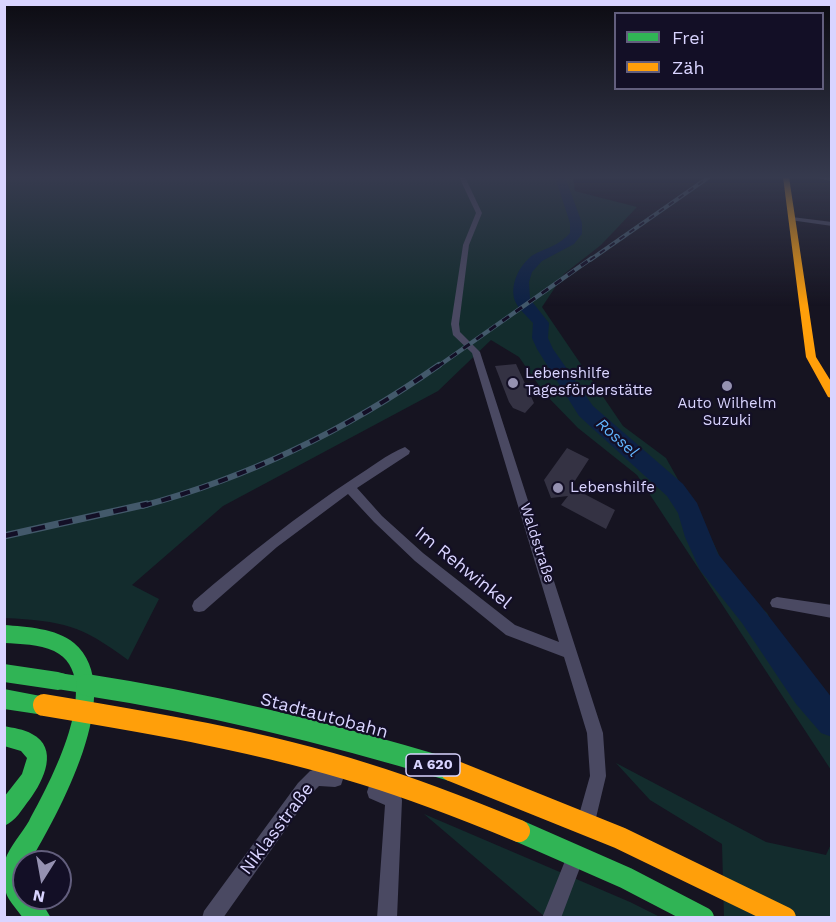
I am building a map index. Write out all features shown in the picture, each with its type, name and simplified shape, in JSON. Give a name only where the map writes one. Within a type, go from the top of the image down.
[{"type":"main road","points":[[792,220],[811,357],[831,394]]},
{"type":"main road","points":[[4,634],[29,636],[67,649],[84,670],[88,692],[84,719],[73,749],[36,828],[6,875],[39,918]]},
{"type":"main road","name":"Stadtautobahn","points":[[4,673],[228,710],[335,735],[435,766],[556,808],[671,860],[785,918]]},
{"type":"main road","name":"A 620","points":[[4,699],[207,734],[323,761],[432,796],[546,842],[666,897],[703,918]]},
{"type":"main road","points":[[4,736],[27,742],[38,755],[37,769],[26,790],[4,815]]},
{"type":"street","name":"Waldstraße","points":[[476,220],[466,245],[455,324],[456,333],[476,352],[595,733],[598,776],[581,841],[551,918]]},
{"type":"street","points":[[800,220],[831,224]]},
{"type":"street","points":[[199,606],[243,565],[286,530],[405,451]]},
{"type":"street","name":"Im Rehwinkel","points":[[349,487],[378,519],[419,557],[511,630],[571,653]]},
{"type":"street","points":[[777,603],[831,612]]},
{"type":"street","name":"Niklasstraße","points":[[211,918],[304,789],[316,777],[350,781],[394,800],[387,918]]},
{"type":"green space","points":[[4,220],[625,220],[601,245],[564,274],[542,307],[623,426],[666,458],[713,542],[729,577],[767,613],[812,695],[831,717],[831,770],[637,475],[578,428],[545,394],[519,357],[491,340],[438,391],[223,506],[132,585],[159,599],[128,660],[97,639],[71,627],[57,623],[5,618]]},
{"type":"green space","points":[[616,763],[766,842],[826,855],[831,844],[831,917],[724,917],[722,844],[650,800]]},
{"type":"green space","points":[[424,814],[630,902],[660,917],[545,917]]},
{"type":"building","name":"Lebenshilfe Tagesförderstätte","points":[[516,364],[534,403],[525,413],[513,408],[509,402],[495,366]]},
{"type":"building","name":"Lebenshilfe","points":[[567,448],[589,459],[571,487],[615,510],[606,529],[561,505],[568,496],[551,498],[544,480]]},
{"type":"waterway","name":"Rossel","points":[[575,220],[576,234],[570,241],[531,264],[522,282],[522,299],[541,323],[540,338],[545,349],[586,411],[675,490],[689,510],[697,537],[709,562],[751,614],[807,693],[832,722]]},
{"type":"railway","points":[[590,260],[647,220]]},
{"type":"railway","points":[[437,367],[592,258]]},
{"type":"railway","points":[[142,506],[221,481],[297,449],[369,410],[439,365]]},
{"type":"railway","points":[[4,536],[147,504]]},
{"type":"traffic: fast","points":[[4,634],[30,636],[55,642],[70,651],[83,672],[86,699],[80,730],[68,764],[53,798],[8,877]]},
{"type":"traffic: fast","points":[[4,673],[58,681]]},
{"type":"traffic: fast","points":[[58,681],[158,697],[256,717],[354,741],[451,770]]},
{"type":"traffic: fast","points":[[4,699],[44,705]]},
{"type":"traffic: fast","points":[[4,736],[27,742],[38,755],[31,780],[4,815]]},
{"type":"traffic: fast","points":[[519,831],[626,878],[703,918]]},
{"type":"traffic: fast","points":[[4,873],[39,918]]},
{"type":"traffic: slow","points":[[792,220],[811,357],[832,394]]},
{"type":"traffic: slow","points":[[44,705],[194,732],[306,757],[410,788],[519,831]]},
{"type":"traffic: slow","points":[[451,770],[620,838],[785,918]]},
{"type":"place","name":"Lebenshilfe Tagesförderstätte","points":[[513,383]]},
{"type":"place","name":"Auto Wilhelm Suzuki","points":[[727,386]]},
{"type":"place","name":"Lebenshilfe","points":[[558,488]]}]
